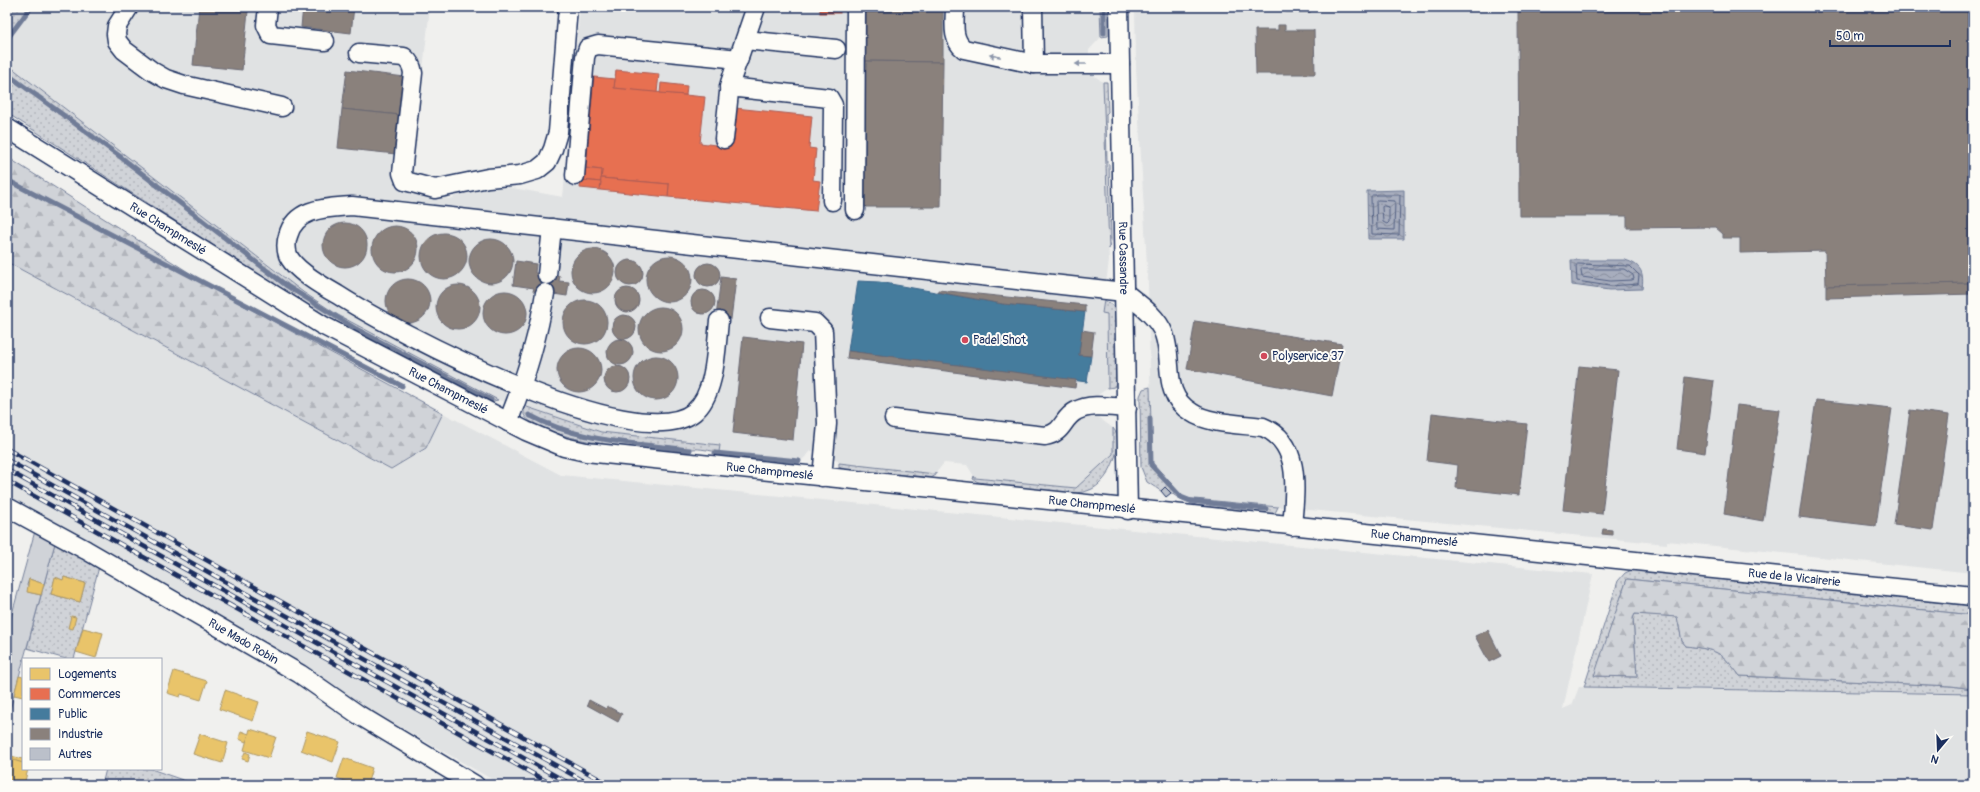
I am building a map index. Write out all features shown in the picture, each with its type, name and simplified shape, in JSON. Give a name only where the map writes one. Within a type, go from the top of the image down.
[{"type":"street","points":[[129,7],[117,26],[116,34],[118,41],[124,50],[152,71],[166,79],[184,85],[282,107]]},
{"type":"street","points":[[268,7],[266,25],[271,35],[325,41]]},
{"type":"street","points":[[359,53],[404,57],[409,61],[412,67],[413,73],[402,173],[403,178],[410,183],[435,189],[446,188],[488,178],[520,175],[537,170],[547,162],[558,132],[568,7]]},
{"type":"street","points":[[724,139],[729,88],[756,7]]},
{"type":"street","points":[[854,210],[856,7]]},
{"type":"street","points":[[955,7],[956,40],[964,48],[1034,64],[1120,64]]},
{"type":"street","points":[[1033,7],[1034,64]]},
{"type":"street","name":"Rue Cassandre","points":[[1119,7],[1128,510]]},
{"type":"street","points":[[745,40],[836,49]]},
{"type":"street","points":[[575,176],[585,57],[588,48],[598,45],[738,58]]},
{"type":"street","points":[[729,88],[829,98],[833,105],[832,201]]},
{"type":"street","name":"Rue Champmeslé","points":[[7,128],[302,313],[508,422],[546,440],[586,452],[1128,510],[1616,559]]},
{"type":"street","points":[[720,321],[713,371],[707,395],[701,406],[693,413],[685,417],[656,422],[619,418],[576,407],[522,387],[435,349],[380,321],[319,283],[292,262],[287,250],[287,241],[291,226],[302,215],[316,210],[352,206],[1124,292],[1149,313],[1164,334],[1170,384],[1175,396],[1190,412],[1206,419],[1262,427],[1270,430],[1282,441],[1292,460],[1294,472],[1292,526]]},
{"type":"street","points":[[547,275],[552,228]]},
{"type":"street","points":[[508,422],[522,387],[540,322],[545,293]]},
{"type":"street","points":[[770,318],[815,323],[823,331],[827,424],[822,478]]},
{"type":"street","points":[[894,419],[1045,436],[1055,433],[1076,411],[1098,407],[1127,408]]},
{"type":"street","name":"Rue Mado Robin","points":[[7,507],[86,550],[300,674],[360,715],[475,785]]},
{"type":"street","name":"Rue de la Vicairerie","points":[[1616,559],[1973,596]]},
{"type":"shaded area","points":[[34,7],[430,7],[409,194],[450,199],[484,183],[563,197],[580,7],[1100,7],[1101,37],[1089,50],[1089,72],[1103,82],[1109,261],[1102,313],[1107,314],[1108,388],[1098,395],[1099,418],[1113,428],[1114,454],[1076,488],[975,478],[967,465],[944,463],[935,474],[840,464],[831,453],[811,451],[802,460],[719,452],[719,445],[601,432],[528,407],[498,400],[338,315],[303,291],[11,68],[7,64],[7,47],[10,43],[7,41],[7,37]],"holes":[[[938,290],[1085,306],[1085,312],[1003,304],[938,292]]]},
{"type":"shaded area","points":[[1135,7],[1973,7],[1973,573],[1667,541],[1667,544],[1184,498],[1152,462],[1148,284],[1136,67]]},
{"type":"shaded area","points":[[7,262],[391,469],[426,448],[443,413],[561,475],[1593,574],[1563,709],[1572,705],[1579,687],[1973,694],[1973,785],[502,785],[7,503]]},
{"type":"green space","points":[[7,7],[34,7],[7,37]]},
{"type":"green space","points":[[1100,7],[1108,7],[1108,36],[1101,37]]},
{"type":"green space","points":[[7,64],[303,292],[338,315],[498,400],[489,402],[311,308],[7,113]]},
{"type":"green space","points":[[1103,82],[1107,82],[1107,162],[1109,164],[1111,240],[1109,249]]},
{"type":"green space","points":[[7,157],[226,296],[443,413],[426,448],[391,469],[7,262]]},
{"type":"green space","points":[[1104,300],[1113,306],[1116,314],[1116,383],[1114,387],[1108,388],[1107,314],[1102,313]]},
{"type":"green space","points":[[1150,387],[1152,462],[1184,498],[1278,507],[1275,513],[1263,514],[1192,504],[1182,500],[1165,487],[1161,491],[1147,482],[1141,467],[1140,396],[1143,389]]},
{"type":"green space","points":[[524,406],[601,432],[720,445],[719,452],[702,449],[689,449],[676,453],[659,452],[570,437],[549,431],[533,423],[524,415]]},
{"type":"green space","points":[[1113,428],[1117,435],[1118,443],[1117,452],[1112,465],[1101,483],[1087,491],[1077,493],[1050,492],[978,482],[973,479],[974,476],[975,478],[1076,488],[1113,454]]},
{"type":"green space","points":[[839,463],[935,474],[936,472],[936,475],[931,478],[843,469],[839,467]]},
{"type":"green space","points":[[35,531],[55,543],[44,584],[29,579],[27,585],[29,586],[28,592],[41,595],[24,658],[22,658],[22,665],[7,721],[7,632]]},
{"type":"green space","points":[[55,543],[99,567],[74,658],[62,658],[27,648]],"holes":[[[64,577],[85,583],[80,602],[51,594],[55,578],[63,580]]]},
{"type":"green space","points":[[1632,570],[1645,570],[1973,606],[1973,615],[1627,579],[1595,676],[1637,677],[1633,618],[1635,614],[1677,616],[1682,641],[1686,646],[1718,653],[1728,661],[1740,676],[1951,686],[1973,689],[1973,694],[1584,687],[1618,581],[1625,573]]},
{"type":"green space","points":[[1627,579],[1973,615],[1973,689],[1951,686],[1740,676],[1728,661],[1718,653],[1686,646],[1682,641],[1677,617],[1635,614],[1633,618],[1637,677],[1594,676]]},
{"type":"green space","points":[[106,770],[154,770],[197,785],[102,785]]},
{"type":"water","points":[[1404,190],[1404,239],[1368,239],[1367,191]]},
{"type":"water","points":[[1571,260],[1625,260],[1631,262],[1641,270],[1643,278],[1642,289],[1609,290],[1572,285]]},
{"type":"building: Logements","points":[[55,577],[63,580],[64,577],[85,583],[80,602],[51,594]]},
{"type":"building: Logements","points":[[29,579],[44,584],[41,595],[27,592]]},
{"type":"building: Logements","points":[[71,616],[76,617],[73,629],[68,628]]},
{"type":"building: Logements","points":[[83,628],[103,633],[96,658],[76,652]]},
{"type":"building: Logements","points":[[174,671],[207,681],[201,700],[181,694],[180,697],[167,693]]},
{"type":"building: Logements","points":[[19,676],[22,677],[22,697],[14,695]]},
{"type":"building: Logements","points":[[225,690],[259,702],[253,721],[219,709]]},
{"type":"building: Logements","points":[[250,729],[276,737],[269,758],[244,750]]},
{"type":"building: Logements","points":[[241,731],[249,734],[246,742],[239,739]]},
{"type":"building: Logements","points":[[307,731],[340,742],[333,762],[301,750]]},
{"type":"building: Logements","points":[[200,734],[228,743],[222,763],[193,754]]},
{"type":"building: Logements","points":[[245,752],[250,754],[248,761],[242,759]]},
{"type":"building: Logements","points":[[11,756],[22,759],[22,763],[10,759]]},
{"type":"building: Logements","points":[[7,758],[22,763],[22,770],[28,770],[24,785],[7,780]]},
{"type":"building: Logements","points":[[344,758],[372,768],[367,785],[356,785],[337,778]]},
{"type":"building: Commerces","points":[[820,7],[840,7],[840,13],[820,13]]},
{"type":"building: Commerces","points":[[616,70],[659,74],[657,93],[614,88]]},
{"type":"building: Commerces","points":[[591,76],[594,77],[586,168],[582,168]]},
{"type":"building: Commerces","points":[[594,77],[615,79],[614,88],[705,97],[700,143],[731,147],[735,108],[812,116],[809,148],[816,149],[813,180],[820,181],[816,211],[668,197],[669,184],[601,178],[602,170],[586,168]]},
{"type":"building: Commerces","points":[[661,83],[687,86],[686,95],[660,93]]},
{"type":"building: Commerces","points":[[582,168],[602,170],[601,182],[581,180]]},
{"type":"building: Commerces","points":[[601,178],[669,184],[668,197],[600,190]]},
{"type":"building: Commerces","points":[[581,180],[601,182],[600,190],[580,188]]},
{"type":"building: Public","name":"Padel Shot","points":[[858,281],[879,282],[1003,304],[1085,312],[1079,355],[1091,356],[1087,382],[848,351]]},
{"type":"building: Industrie","points":[[199,7],[248,11],[242,70],[193,65]]},
{"type":"building: Industrie","points":[[215,7],[249,7],[248,11]]},
{"type":"building: Industrie","points":[[303,7],[354,7],[351,33],[301,27]]},
{"type":"building: Industrie","points":[[861,7],[943,7],[943,62],[860,61]]},
{"type":"building: Industrie","points":[[1286,7],[1310,7],[1310,12],[1286,12]]},
{"type":"building: Industrie","points":[[1518,7],[1973,7],[1973,283],[1826,286],[1825,251],[1740,253],[1740,238],[1723,238],[1723,234],[1715,227],[1627,228],[1627,216],[1519,216]]},
{"type":"building: Industrie","points":[[1278,25],[1285,25],[1285,30],[1314,30],[1315,74],[1256,74],[1255,30],[1278,30]]},
{"type":"building: Industrie","points":[[860,61],[943,62],[941,207],[858,207]]},
{"type":"building: Industrie","points":[[347,70],[405,77],[400,115],[342,109]]},
{"type":"building: Industrie","points":[[342,109],[400,115],[396,154],[338,148]]},
{"type":"building: Industrie","points":[[341,223],[349,223],[354,224],[361,229],[366,236],[366,254],[361,261],[354,266],[341,267],[333,264],[326,257],[323,249],[323,241],[326,233],[333,226]]},
{"type":"building: Industrie","points":[[395,226],[408,230],[414,236],[418,249],[414,262],[408,268],[395,272],[382,268],[376,262],[372,249],[376,236],[382,230]]},
{"type":"building: Industrie","points":[[444,233],[457,237],[463,243],[467,256],[463,269],[457,275],[444,279],[431,275],[425,269],[421,256],[425,243],[431,237]]},
{"type":"building: Industrie","points":[[487,239],[495,239],[500,240],[507,245],[512,252],[512,270],[507,277],[500,282],[487,283],[479,280],[472,273],[469,265],[469,257],[472,249],[479,242]]},
{"type":"building: Industrie","points":[[589,249],[597,249],[602,250],[609,255],[614,262],[614,280],[609,287],[602,292],[589,293],[581,290],[574,283],[571,275],[571,267],[574,259],[581,252]]},
{"type":"building: Industrie","points":[[669,256],[682,260],[688,266],[692,279],[688,292],[682,298],[669,302],[656,298],[650,292],[646,279],[650,266],[656,260]]},
{"type":"building: Industrie","points":[[630,260],[639,264],[643,273],[639,282],[630,286],[621,282],[617,273],[621,264]]},
{"type":"building: Industrie","points":[[516,261],[536,264],[535,273],[560,276],[559,281],[569,282],[567,296],[533,291],[534,288],[513,285]]},
{"type":"building: Industrie","points":[[708,263],[713,264],[719,270],[719,280],[713,286],[708,287],[703,286],[697,280],[696,275],[697,270],[703,264]]},
{"type":"building: Industrie","points":[[721,277],[736,279],[731,319],[716,317]]},
{"type":"building: Industrie","points":[[404,279],[412,279],[417,280],[424,285],[429,292],[429,310],[424,317],[417,322],[404,323],[396,320],[389,313],[386,305],[386,297],[389,289],[396,282]]},
{"type":"building: Industrie","points":[[1973,283],[1973,294],[1826,298],[1826,286]]},
{"type":"building: Industrie","points":[[454,285],[462,285],[467,286],[474,291],[479,298],[479,316],[474,323],[467,328],[454,329],[446,326],[439,319],[436,311],[436,303],[439,295],[446,288]]},
{"type":"building: Industrie","points":[[622,288],[632,288],[639,295],[639,305],[632,312],[622,312],[615,305],[615,295]]},
{"type":"building: Industrie","points":[[703,290],[711,294],[715,302],[711,310],[703,314],[695,310],[691,302],[695,294]]},
{"type":"building: Industrie","points":[[938,290],[1085,305],[1085,312],[1003,304],[938,292]]},
{"type":"building: Industrie","points":[[501,291],[509,291],[514,292],[521,297],[526,304],[526,322],[521,329],[514,334],[501,335],[493,332],[486,325],[483,317],[483,309],[486,301],[493,294]]},
{"type":"building: Industrie","points":[[581,300],[589,300],[594,301],[601,306],[606,313],[606,331],[601,338],[594,343],[581,344],[573,341],[566,334],[563,326],[563,318],[566,310],[573,303]]},
{"type":"building: Industrie","points":[[665,307],[677,313],[682,321],[682,337],[677,345],[669,350],[657,351],[645,345],[640,337],[639,325],[645,313],[653,308]]},
{"type":"building: Industrie","points":[[624,315],[633,318],[636,327],[633,336],[624,339],[615,336],[612,327],[615,318]]},
{"type":"building: Industrie","name":"Polyservice 37","points":[[1195,321],[1342,344],[1332,396],[1187,369]]},
{"type":"building: Industrie","points":[[1082,330],[1094,332],[1091,356],[1079,355]]},
{"type":"building: Industrie","points":[[743,337],[802,344],[793,440],[733,433]]},
{"type":"building: Industrie","points":[[620,339],[629,343],[633,352],[629,361],[620,365],[611,361],[607,352],[611,343]]},
{"type":"building: Industrie","points":[[575,348],[583,348],[588,349],[595,354],[600,361],[600,379],[595,386],[588,391],[575,392],[567,389],[560,382],[557,374],[557,366],[560,358],[567,351]]},
{"type":"building: Industrie","points":[[848,351],[1076,380],[1075,388],[847,358]]},
{"type":"building: Industrie","points":[[652,356],[660,356],[665,357],[672,362],[677,369],[677,387],[672,394],[665,399],[652,400],[644,397],[637,390],[634,382],[634,374],[637,366],[644,359]]},
{"type":"building: Industrie","points":[[617,366],[627,369],[630,379],[627,389],[617,392],[607,389],[604,379],[607,369]]},
{"type":"building: Industrie","points":[[1579,366],[1618,370],[1602,514],[1563,510]]},
{"type":"building: Industrie","points":[[1685,377],[1714,381],[1705,453],[1677,449]]},
{"type":"building: Industrie","points":[[1816,400],[1892,408],[1876,526],[1799,517]]},
{"type":"building: Industrie","points":[[1737,405],[1780,410],[1763,521],[1724,514]]},
{"type":"building: Industrie","points":[[1910,410],[1949,415],[1933,530],[1894,525]]},
{"type":"building: Industrie","points":[[1432,413],[1527,424],[1519,495],[1456,488],[1458,465],[1427,461]]},
{"type":"building: Industrie","points":[[1973,498],[1973,540],[1968,539]]},
{"type":"building: Industrie","points":[[1603,529],[1612,530],[1612,535],[1602,534]]},
{"type":"building: Industrie","points":[[1488,630],[1501,656],[1489,662],[1475,636]]},
{"type":"building: Industrie","points":[[589,700],[606,709],[607,706],[622,714],[618,722],[587,705]]},
{"type":"building: Autres","points":[[1165,487],[1171,493],[1166,497],[1161,491]]},
{"type":"waterway","points":[[7,39],[31,7]]},
{"type":"waterway","points":[[1104,7],[1104,33]]},
{"type":"waterway","points":[[7,74],[118,155],[287,286],[356,329],[491,400]]},
{"type":"waterway","points":[[7,180],[402,386]]},
{"type":"waterway","points":[[529,415],[567,431],[587,436],[628,443],[690,450]]},
{"type":"waterway","points":[[1150,418],[1151,465],[1181,497],[1191,501],[1266,509]]},
{"type":"waterway","points":[[715,453],[799,461]]},
{"type":"railway","points":[[7,449],[610,785]]},
{"type":"railway","points":[[7,460],[591,785]]},
{"type":"railway","points":[[7,470],[572,785]]},
{"type":"railway","points":[[7,481],[553,785]]},
{"type":"place","name":"Padel Shot","points":[[965,340]]},
{"type":"place","name":"Polyservice 37","points":[[1264,356]]}]
